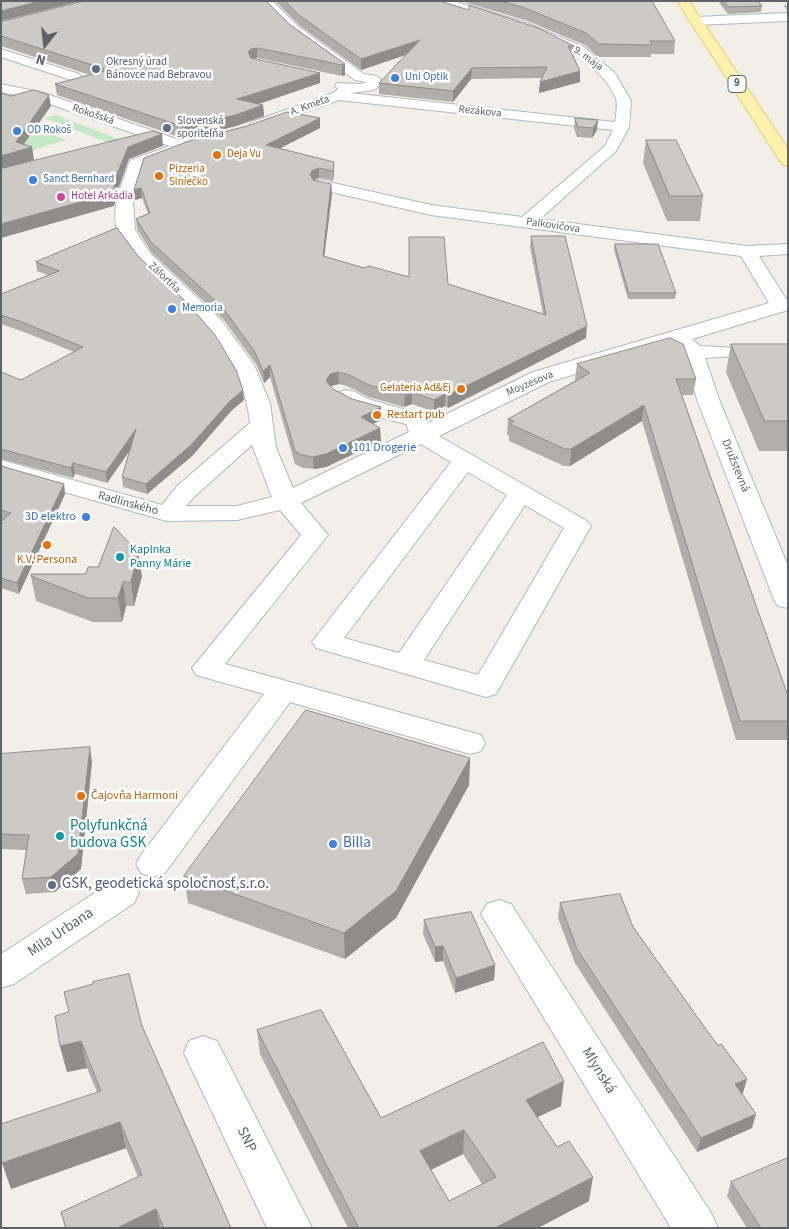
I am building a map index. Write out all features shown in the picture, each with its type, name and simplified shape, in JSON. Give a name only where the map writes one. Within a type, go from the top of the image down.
[{"type":"main road","name":"9","points":[[685,3],[788,161]]},
{"type":"street","name":"A. Kmeťa","points":[[242,131],[338,86],[347,77],[360,76],[295,30],[264,1]]},
{"type":"street","name":"9. mája","points":[[440,1],[520,25],[580,50],[610,76],[624,101],[622,127],[610,148],[525,223]]},
{"type":"street","points":[[696,21],[788,17]]},
{"type":"street","points":[[1,53],[74,77],[39,96]]},
{"type":"street","points":[[1,66],[23,60]]},
{"type":"street","name":"Rezákova","points":[[338,86],[374,102],[622,127]]},
{"type":"street","name":"Rokošská","points":[[1,88],[39,96],[148,134],[188,145]]},
{"type":"street","points":[[119,143],[148,134]]},
{"type":"street","name":"Záfortňa","points":[[188,145],[136,163],[125,201],[126,230],[144,258],[214,325],[243,365],[259,403],[264,448],[286,501],[315,535],[206,668],[283,690]]},
{"type":"street","name":"Palkovičova","points":[[320,185],[431,210],[525,223],[747,251],[788,249]]},
{"type":"street","points":[[747,251],[784,304]]},
{"type":"street","name":"Moyzesova","points":[[286,501],[541,377],[687,345],[784,304]]},
{"type":"street","points":[[687,345],[729,352]]},
{"type":"street","name":"Družstevná","points":[[687,345],[788,600]]},
{"type":"street","points":[[339,393],[360,404],[416,420],[421,435],[465,460],[521,492],[578,526],[486,687],[326,642],[465,460]]},
{"type":"street","points":[[167,514],[186,491],[261,425]]},
{"type":"street","name":"Radlinského","points":[[1,467],[167,514],[237,513],[286,501]]},
{"type":"street","points":[[406,665],[521,492]]},
{"type":"street","points":[[153,864],[283,690],[470,743]]},
{"type":"street","name":"Mila Urbana","points":[[1,973],[122,893]]},
{"type":"street","name":"Mlynská","points":[[499,914],[696,1228]]},
{"type":"street","name":"SNP","points":[[202,1053],[290,1228]]},
{"type":"green space","points":[[56,115],[121,140],[109,143],[44,118]]},
{"type":"green space","points":[[46,132],[66,140],[1,160],[1,145]]},
{"type":"building","points":[[1,1],[40,1],[1,11]]},
{"type":"building","points":[[84,1],[266,1],[289,24],[345,64],[342,65],[257,48],[251,49],[248,52],[251,58],[320,73],[237,99],[263,105],[236,115],[184,127],[55,84],[108,70],[1,36],[1,22]]},
{"type":"building","points":[[285,1],[439,1],[469,10],[469,5],[538,28],[574,46],[568,46],[580,71],[540,82],[547,67],[472,68],[453,91],[379,83],[420,40],[361,59],[300,16]]},
{"type":"building","points":[[501,1],[652,1],[675,41],[650,41],[652,45],[599,44],[586,33],[525,8]]},
{"type":"building","points":[[724,1],[758,1],[762,6],[729,7]]},
{"type":"building","points":[[34,90],[49,95],[16,142],[32,147],[1,156],[1,93],[10,96]]},
{"type":"building","points":[[287,112],[320,118],[266,145],[334,162],[333,171],[319,168],[313,170],[310,174],[313,180],[331,184],[323,256],[364,268],[369,266],[409,277],[409,237],[444,237],[448,284],[546,315],[531,236],[565,236],[587,326],[448,395],[445,394],[434,400],[412,392],[405,395],[369,385],[347,374],[338,372],[330,374],[326,381],[333,389],[352,399],[381,407],[361,417],[380,428],[326,454],[313,457],[302,455],[295,451],[270,365],[263,371],[255,352],[223,308],[151,242],[136,219],[150,213],[141,188],[134,190],[144,158],[189,141],[247,126]]},
{"type":"building","points":[[575,118],[598,120],[593,128],[578,127]]},
{"type":"building","points":[[153,131],[162,134],[128,147],[117,174],[113,193],[1,224],[1,169]]},
{"type":"building","points":[[646,140],[676,140],[703,196],[670,196]]},
{"type":"building","points":[[117,228],[138,256],[187,303],[215,335],[236,370],[243,390],[231,400],[191,445],[146,484],[122,477],[136,429],[106,472],[73,463],[71,468],[1,449],[1,372],[21,380],[83,347],[1,315],[1,294],[59,271],[36,262]]},
{"type":"building","points":[[615,244],[658,244],[676,293],[629,293]]},
{"type":"building","points":[[670,338],[683,344],[696,379],[676,379],[788,696],[788,721],[740,721],[644,405],[571,449],[565,449],[510,424],[514,421],[508,419],[590,373],[577,364]]},
{"type":"building","points":[[731,344],[788,344],[788,421],[765,421]]},
{"type":"building","points":[[1,466],[64,484],[17,583],[1,578],[1,522],[11,513],[1,510]]},
{"type":"building","points":[[114,527],[138,552],[131,582],[123,582],[118,598],[88,598],[31,576],[31,574],[86,574],[88,567],[98,567]]},
{"type":"building","name":"Billa","points":[[306,710],[470,758],[396,891],[344,933],[184,876]]},
{"type":"building","name":"Polyfunkčná budova GSK","points":[[90,747],[78,854],[51,877],[22,879],[29,835],[1,834],[1,754]]},
{"type":"building","points":[[620,894],[633,927],[718,1046],[721,1044],[747,1079],[735,1084],[756,1114],[701,1138],[577,949],[560,903]]},
{"type":"building","points":[[471,912],[495,965],[456,978],[443,946],[435,947],[424,920]]},
{"type":"building","points":[[129,974],[142,1026],[231,1228],[164,1228],[156,1209],[117,1228],[66,1228],[61,1212],[142,1175],[120,1122],[2,1163],[1,1124],[101,1091],[81,1041],[60,1046],[55,1016],[69,1012],[64,992],[93,984],[93,982]]},
{"type":"building","points":[[321,1010],[381,1118],[543,1042],[564,1081],[526,1100],[557,1147],[569,1141],[593,1177],[495,1228],[359,1228],[257,1030]],"holes":[[[464,1130],[496,1177],[449,1201],[420,1151]]]},
{"type":"building","points":[[788,1158],[788,1228],[761,1228],[731,1182]]},
{"type":"railway","points":[[781,1],[788,9]]},
{"type":"place","name":"Okresný úrad Bánovce nad Bebravou","points":[[96,69]]},
{"type":"place","name":"Uni Optik","points":[[395,78]]},
{"type":"place","name":"Slovenská sporiteľňa","points":[[167,128]]},
{"type":"place","name":"OD Rokoš","points":[[17,131]]},
{"type":"place","name":"Deja Vu","points":[[217,155]]},
{"type":"place","name":"Pizzeria Slniečko","points":[[159,176]]},
{"type":"place","name":"Sanct Bernhard","points":[[33,180]]},
{"type":"place","name":"Hotel Arkádia","points":[[61,197]]},
{"type":"place","name":"Memoria","points":[[172,309]]},
{"type":"place","name":"Gelateria Ad&Ej","points":[[461,389]]},
{"type":"place","name":"Restart pub","points":[[377,415]]},
{"type":"place","name":"101 Drogerie","points":[[343,448]]},
{"type":"place","name":"3D elektro","points":[[86,517]]},
{"type":"place","name":"K.V. Persona","points":[[47,545]]},
{"type":"place","name":"Kaplnka Panny Márie","points":[[120,557]]},
{"type":"place","name":"Čajovňa Harmoni","points":[[81,796]]},
{"type":"place","name":"Polyfunkčná budova GSK","points":[[60,836]]},
{"type":"place","name":"Billa","points":[[333,844]]},
{"type":"place","name":"GSK, geodetická spoločnosť,s.r.o.","points":[[52,885]]}]
